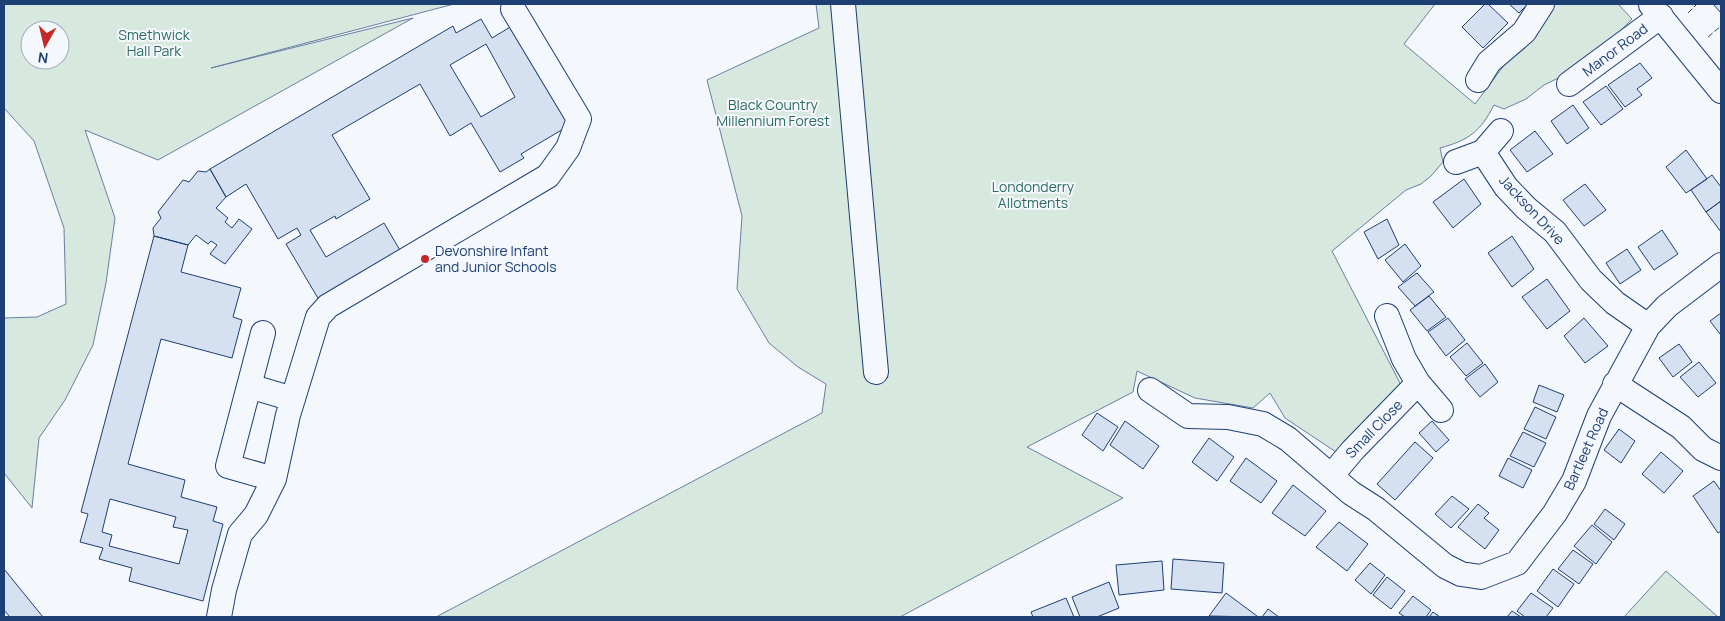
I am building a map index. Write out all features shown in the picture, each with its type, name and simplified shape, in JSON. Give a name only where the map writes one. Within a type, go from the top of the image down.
[{"type":"street","points":[[844,4],[876,372]]},
{"type":"street","points":[[1478,80],[1489,62],[1524,32],[1542,4]]},
{"type":"street","points":[[218,617],[240,534],[256,514],[274,480],[288,415],[318,317],[328,306],[548,176],[568,148],[579,119],[513,9]]},
{"type":"street","name":"Manor Road","points":[[1570,84],[1655,10],[1721,91]]},
{"type":"street","points":[[1456,162],[1483,152],[1501,131]]},
{"type":"street","name":"Jackson Drive","points":[[1483,152],[1506,187],[1526,208],[1555,232],[1590,280],[1615,303],[1648,326]]},
{"type":"street","name":"Bartleet Road","points":[[1150,390],[1188,416],[1268,415],[1288,439],[1351,493],[1376,509],[1445,566],[1461,574],[1481,577],[1517,563],[1555,513],[1574,481],[1599,416],[1648,326],[1667,306],[1721,265]]},
{"type":"street","points":[[1387,316],[1404,359],[1418,383],[1441,410]]},
{"type":"street","points":[[263,333],[228,466],[274,480]]},
{"type":"street","name":"Small Close","points":[[1332,475],[1352,451],[1418,383]]},
{"type":"street","points":[[1615,384],[1681,427],[1703,449],[1721,458]]},
{"type":"street","points":[[249,386],[293,399]]},
{"type":"green space","name":"Smethwick Hall Park","points":[[4,4],[454,4],[211,68],[413,18],[158,160],[85,130],[115,218],[106,283],[93,345],[65,400],[39,438],[32,508],[4,473],[4,318],[37,317],[66,304],[64,228],[34,141],[4,108]]},
{"type":"green space","name":"Londonderry Allotments","points":[[816,4],[1435,4],[1404,44],[1475,104],[1550,4],[1618,4],[1632,19],[1608,44],[1573,71],[1544,85],[1526,99],[1504,109],[1494,105],[1484,122],[1473,134],[1459,142],[1440,148],[1443,162],[1431,176],[1421,184],[1406,190],[1332,251],[1401,385],[1336,452],[1285,418],[1270,393],[1253,408],[1195,398],[1137,371],[1133,392],[1027,447],[1123,498],[900,617],[436,617],[822,413],[826,384],[798,367],[769,343],[737,289],[742,216],[707,80],[819,28]]},
{"type":"green space","points":[[1666,571],[1718,617],[1624,617]]},
{"type":"building","points":[[1485,4],[1488,4],[1508,23],[1483,48],[1462,27]]},
{"type":"building","points":[[1509,4],[1528,4],[1519,13]]},
{"type":"building","points":[[1713,4],[1721,4],[1721,13]]},
{"type":"building","points":[[481,19],[492,38],[512,26],[570,125],[521,154],[524,158],[500,172],[471,123],[450,136],[420,84],[332,135],[370,199],[336,219],[335,216],[310,230],[326,257],[384,223],[401,252],[319,300],[286,244],[301,235],[297,228],[278,239],[246,184],[226,197],[210,169],[453,26],[456,33]],"holes":[[[486,44],[515,97],[481,117],[450,65]]]},
{"type":"building","points":[[1640,63],[1652,78],[1637,89],[1642,95],[1625,107],[1608,85]]},
{"type":"building","points":[[1606,86],[1623,109],[1601,125],[1583,102]]},
{"type":"building","points":[[1573,105],[1589,128],[1567,144],[1551,121]]},
{"type":"building","points":[[1535,131],[1553,154],[1527,172],[1510,150]]},
{"type":"building","points":[[1686,150],[1707,179],[1686,193],[1666,167]]},
{"type":"building","points":[[210,169],[226,197],[216,208],[228,218],[225,222],[232,228],[239,219],[252,229],[225,264],[210,254],[217,245],[211,241],[208,244],[196,235],[188,245],[154,236],[153,228],[161,218],[158,212],[183,180],[189,182],[198,171],[206,172]]},
{"type":"building","points":[[1712,175],[1721,187],[1721,201],[1706,212],[1691,190]]},
{"type":"building","points":[[1464,179],[1481,204],[1453,228],[1433,202]]},
{"type":"building","points":[[1585,184],[1606,210],[1584,226],[1563,200]]},
{"type":"building","points":[[1721,201],[1721,232],[1706,212]]},
{"type":"building","points":[[1387,219],[1399,245],[1378,259],[1364,232]]},
{"type":"building","points":[[1662,230],[1678,254],[1654,270],[1638,247]]},
{"type":"building","points":[[154,236],[188,245],[181,272],[241,288],[233,317],[242,320],[232,358],[161,339],[128,464],[185,480],[181,497],[217,507],[213,521],[223,524],[203,601],[129,581],[132,568],[99,559],[103,548],[80,542],[88,514],[81,512]],"holes":[[[110,499],[176,517],[173,527],[188,530],[179,564],[109,546],[112,535],[102,532]]]},
{"type":"building","points":[[1512,236],[1534,269],[1512,287],[1488,253]]},
{"type":"building","points":[[1405,244],[1421,266],[1403,282],[1385,260]]},
{"type":"building","points":[[1627,249],[1641,270],[1620,284],[1606,263]]},
{"type":"building","points":[[1417,273],[1434,292],[1415,306],[1398,287]]},
{"type":"building","points":[[1547,279],[1570,311],[1547,329],[1522,297]]},
{"type":"building","points":[[1429,296],[1446,317],[1427,331],[1410,310]]},
{"type":"building","points":[[1721,313],[1721,334],[1720,334],[1710,321]]},
{"type":"building","points":[[1448,318],[1465,340],[1446,356],[1428,332]]},
{"type":"building","points":[[1584,318],[1608,346],[1585,363],[1564,336]]},
{"type":"building","points":[[1467,343],[1483,363],[1466,376],[1450,357]]},
{"type":"building","points":[[1679,344],[1692,362],[1673,377],[1659,358]]},
{"type":"building","points":[[1699,362],[1716,383],[1698,397],[1680,377]]},
{"type":"building","points":[[1485,364],[1498,382],[1480,397],[1465,379]]},
{"type":"building","points":[[1539,385],[1564,395],[1557,412],[1533,402]]},
{"type":"building","points":[[1535,407],[1556,417],[1546,439],[1524,429]]},
{"type":"building","points":[[1097,413],[1118,427],[1103,451],[1082,435]]},
{"type":"building","points":[[1125,421],[1159,446],[1143,469],[1110,445]]},
{"type":"building","points":[[1432,421],[1449,440],[1436,452],[1419,433]]},
{"type":"building","points":[[1619,429],[1635,441],[1621,463],[1604,450]]},
{"type":"building","points":[[1523,432],[1546,443],[1534,467],[1510,456]]},
{"type":"building","points":[[1209,438],[1234,457],[1217,481],[1192,462]]},
{"type":"building","points":[[1415,442],[1433,458],[1395,500],[1377,484]]},
{"type":"building","points":[[1661,452],[1683,471],[1664,493],[1642,474]]},
{"type":"building","points":[[1246,458],[1277,481],[1261,503],[1230,481]]},
{"type":"building","points":[[1508,458],[1532,470],[1523,488],[1499,476]]},
{"type":"building","points":[[1714,481],[1721,491],[1721,531],[1718,533],[1693,496]]},
{"type":"building","points":[[1293,485],[1326,511],[1305,536],[1272,513]]},
{"type":"building","points":[[1452,496],[1469,509],[1451,528],[1435,514]]},
{"type":"building","points":[[1478,504],[1489,513],[1484,518],[1499,530],[1485,549],[1458,527]]},
{"type":"building","points":[[1605,509],[1625,524],[1614,540],[1594,524]]},
{"type":"building","points":[[1339,522],[1368,544],[1347,571],[1316,547]]},
{"type":"building","points":[[1592,525],[1612,542],[1596,564],[1574,546]]},
{"type":"building","points":[[1573,550],[1593,564],[1579,584],[1558,569]]},
{"type":"building","points":[[1173,559],[1224,563],[1222,593],[1171,589]]},
{"type":"building","points":[[1162,561],[1164,590],[1119,595],[1116,565]]},
{"type":"building","points":[[1370,563],[1385,575],[1371,594],[1355,580]]},
{"type":"building","points":[[4,569],[43,617],[10,617],[4,610]]},
{"type":"building","points":[[1553,569],[1574,584],[1558,607],[1537,591]]},
{"type":"building","points":[[1387,577],[1405,591],[1391,609],[1373,595]]},
{"type":"building","points":[[1109,582],[1119,608],[1097,617],[1080,617],[1072,597]]},
{"type":"building","points":[[1226,593],[1257,616],[1209,616]]},
{"type":"building","points":[[1531,593],[1553,608],[1546,617],[1525,617],[1517,611]]},
{"type":"building","points":[[1413,596],[1431,610],[1426,617],[1405,617],[1399,613]]},
{"type":"building","points":[[1066,598],[1074,617],[1033,617],[1031,612]]},
{"type":"building","points":[[1268,609],[1279,617],[1262,617]]},
{"type":"building","points":[[1512,611],[1521,617],[1507,617]]},
{"type":"building","points":[[1433,612],[1440,617],[1429,617]]},
{"type":"fence","points":[[1688,13],[1697,4]]},
{"type":"fence","points":[[1708,37],[1721,26]]},
{"type":"place","name":"Devonshire Infant and Junior Schools","points":[[425,259]]},
{"type":"park label","name":"Black Country Millennium Forest","points":[[773,114]]}]
